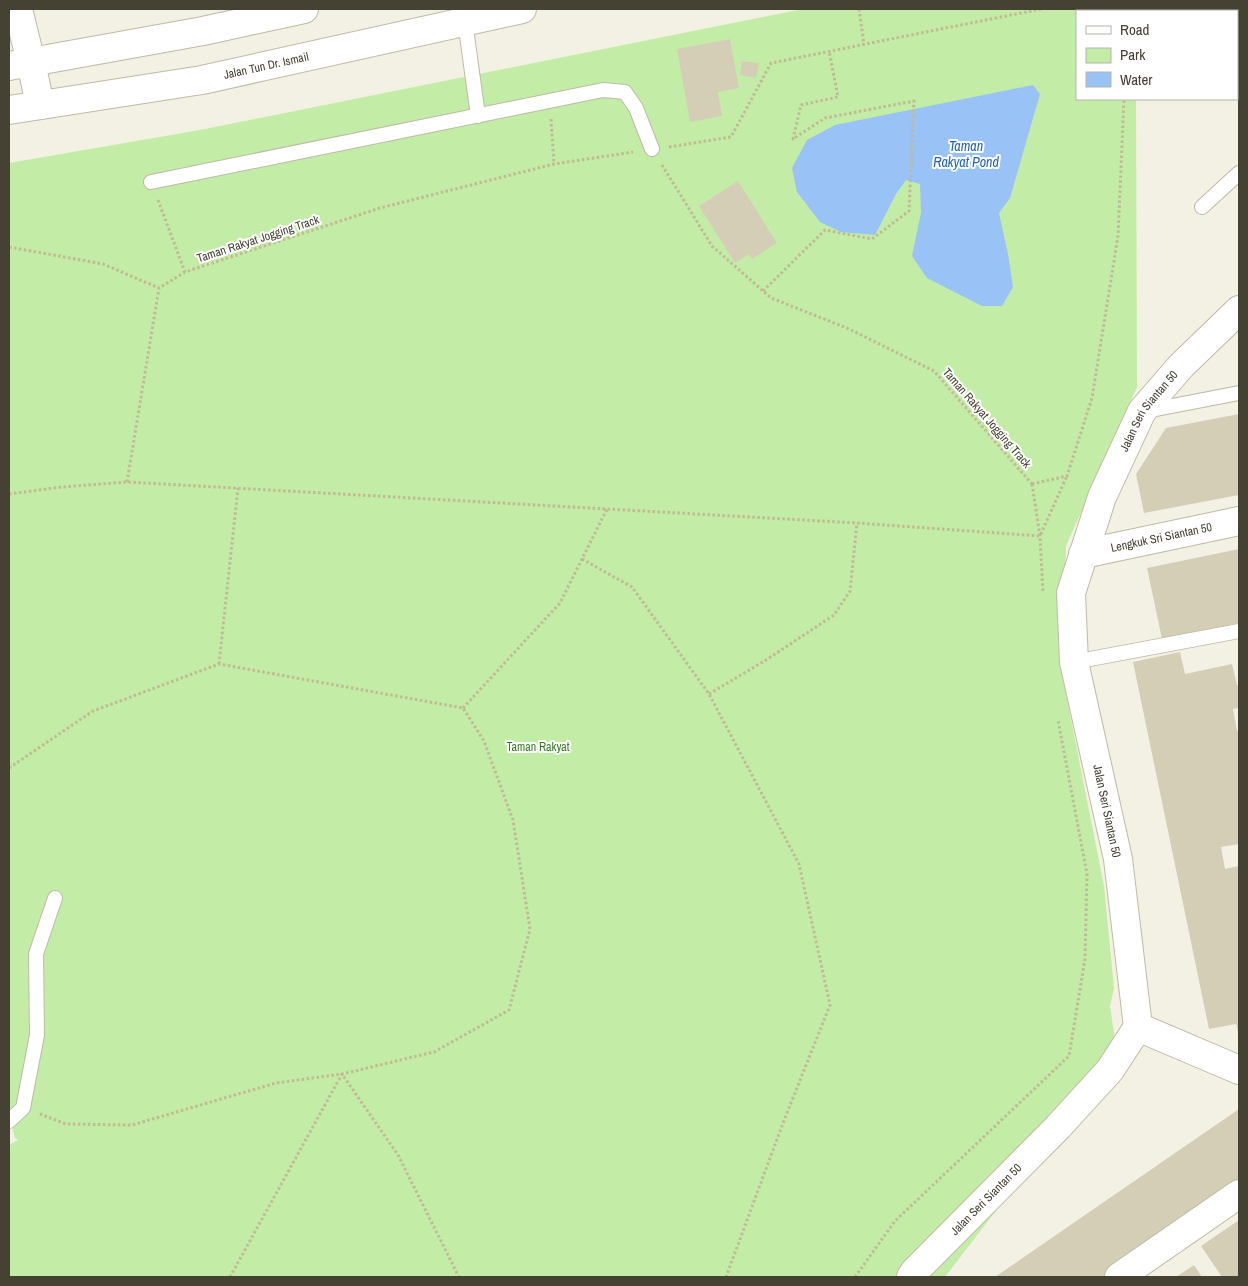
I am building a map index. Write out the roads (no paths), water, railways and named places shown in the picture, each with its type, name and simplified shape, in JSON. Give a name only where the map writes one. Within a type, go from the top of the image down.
[{"type":"street","points":[[18,9],[20,64],[40,105]]},
{"type":"street","points":[[20,64],[203,31],[304,9]]},
{"type":"street","name":"Jalan Tun Dr. Ismail","points":[[9,110],[202,80],[522,9]]},
{"type":"street","name":"Jalan Seri Siantan 50","points":[[912,1277],[915,1271],[1058,1127],[1110,1070],[1138,1027],[1118,859],[1074,662],[1071,593],[1102,497],[1142,411],[1181,366],[1239,310]]},
{"type":"street","name":"Lengkuk Sri Siantan 50","points":[[1083,554],[1239,521]]},
{"type":"street","points":[[1138,1027],[1239,1070]]},
{"type":"street","points":[[1119,1277],[1239,1194]]},
{"type":"lane","points":[[465,21],[478,116]]},
{"type":"lane","points":[[151,182],[602,90],[625,92],[636,108],[652,149]]},
{"type":"lane","points":[[1202,207],[1239,173]]},
{"type":"lane","points":[[1142,411],[1239,393]]},
{"type":"lane","points":[[1074,662],[1239,631]]},
{"type":"lane","points":[[9,1121],[23,1108],[37,1035],[36,954],[55,898]]},
{"type":"water","name":"Taman Rakyat Pond","points":[[1033,85],[1040,94],[1010,198],[999,213],[1013,287],[1002,306],[982,306],[927,278],[912,256],[921,213],[920,184],[906,180],[896,194],[875,235],[841,232],[820,222],[797,192],[792,168],[807,140],[835,125]]},
{"type":"park label","name":"Taman Rakyat","points":[[538,747]]}]
